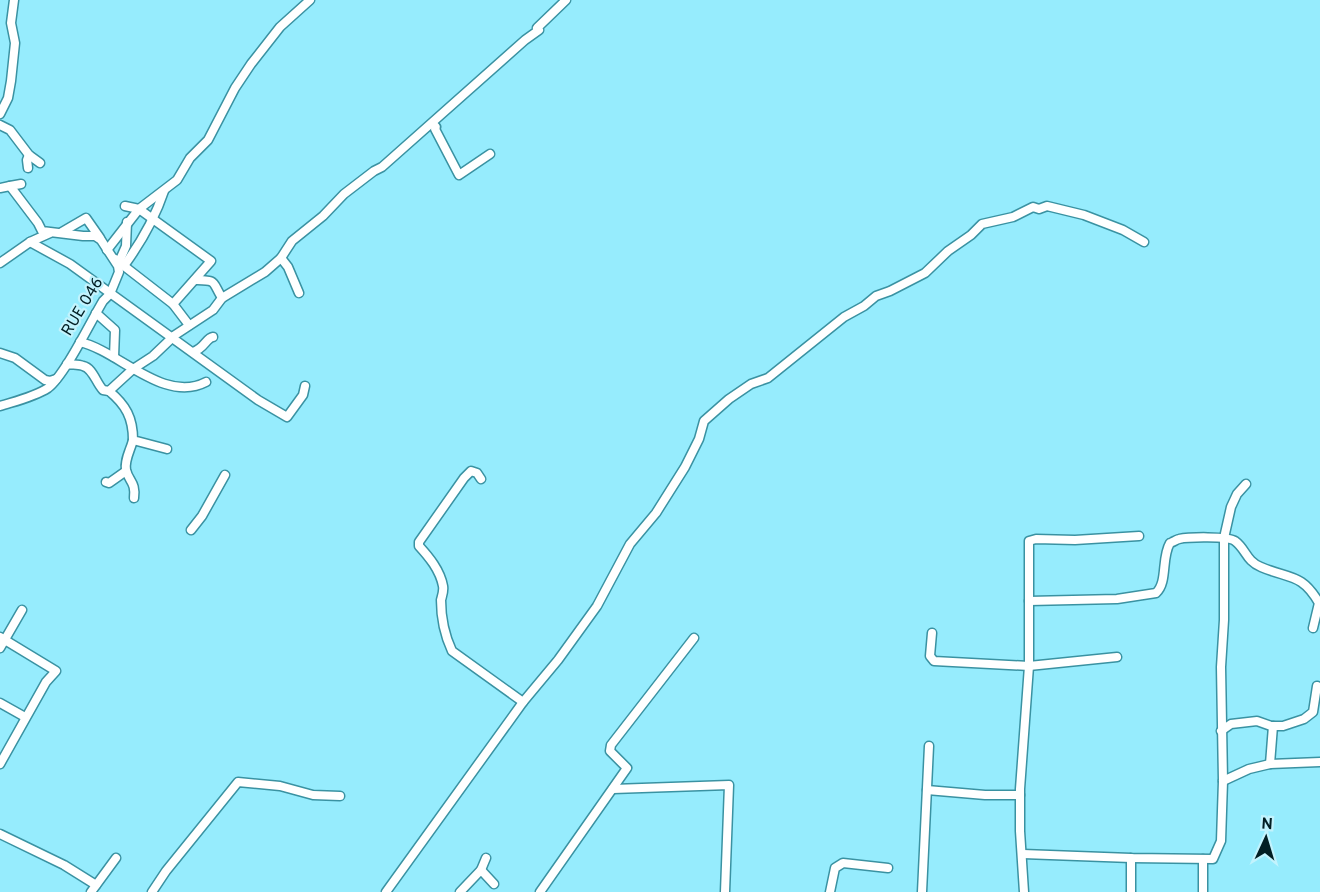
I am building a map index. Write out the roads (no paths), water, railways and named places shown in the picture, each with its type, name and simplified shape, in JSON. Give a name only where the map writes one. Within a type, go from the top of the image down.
[{"type":"street","points":[[0,114],[8,98],[11,81],[15,43],[11,23],[14,0]]},
{"type":"street","points":[[115,258],[127,222],[139,209],[177,180],[190,158],[208,140],[235,88],[251,64],[280,27],[310,0]]},
{"type":"street","points":[[110,391],[173,337],[213,310],[222,298],[251,282],[281,258],[292,241],[323,216],[345,194],[382,167],[433,124],[467,91],[539,30],[537,28],[566,0]]},
{"type":"street","points":[[433,124],[459,175],[490,154]]},
{"type":"street","points":[[0,125],[10,130],[29,155],[40,163]]},
{"type":"street","points":[[28,168],[29,155]]},
{"type":"street","points":[[0,188],[18,186],[42,231],[95,236],[101,240]]},
{"type":"street","points":[[115,258],[126,263],[138,246],[159,206],[164,191]]},
{"type":"street","points":[[125,206],[139,209],[211,261],[172,304]]},
{"type":"street","points":[[386,892],[523,702],[597,606],[630,544],[656,513],[685,467],[699,439],[704,421],[729,399],[751,384],[768,378],[796,353],[876,296],[925,273],[982,224],[1013,218],[1033,207],[1047,207],[1084,215],[1123,230],[1144,242]]},
{"type":"street","name":"RUE 046","points":[[0,406],[49,387],[67,364],[103,301],[110,294],[119,272],[115,258],[86,218],[61,232]]},
{"type":"street","points":[[115,258],[126,246],[127,222]]},
{"type":"street","points":[[0,263],[30,242],[51,232]]},
{"type":"street","points":[[30,242],[70,264],[258,400],[287,417],[303,396],[305,386]]},
{"type":"street","points":[[115,258],[172,304],[189,325]]},
{"type":"street","points":[[281,258],[288,267],[299,293]]},
{"type":"street","points":[[195,280],[216,283],[222,298]]},
{"type":"street","points":[[96,313],[116,330],[114,357]]},
{"type":"street","points":[[193,352],[200,350],[208,339],[213,338]]},
{"type":"street","points":[[80,342],[94,346],[133,369],[161,382],[188,388],[207,382]]},
{"type":"street","points":[[0,353],[15,358],[45,380],[50,381],[56,378]]},
{"type":"street","points":[[67,364],[84,365],[103,390],[110,391],[127,409],[133,440],[126,471],[135,486],[134,498]]},
{"type":"street","points":[[133,440],[167,449]]},
{"type":"street","points":[[106,482],[109,483],[126,471]]},
{"type":"street","points":[[481,479],[477,473],[471,471],[464,478],[419,542],[419,546],[432,561],[443,587],[441,600],[444,626],[452,651],[523,702]]},
{"type":"street","points":[[191,530],[202,516],[225,475]]},
{"type":"street","points":[[1023,854],[1213,859],[1221,841],[1224,538],[1231,507],[1237,494],[1246,484]]},
{"type":"street","points":[[1024,892],[1020,795],[1029,666],[1029,541],[1139,536]]},
{"type":"street","points":[[1029,601],[1117,599],[1156,592],[1161,588],[1163,564],[1170,543],[1178,539],[1224,538],[1235,541],[1248,559],[1255,564],[1305,583],[1316,594],[1319,603],[1313,627]]},
{"type":"street","points":[[0,648],[2,638],[22,610]]},
{"type":"street","points":[[932,633],[930,656],[934,661],[1029,666],[1117,657]]},
{"type":"street","points":[[0,764],[25,717],[56,670],[2,638]]},
{"type":"street","points":[[540,892],[627,768],[610,751],[611,745],[694,638]]},
{"type":"street","points":[[1221,731],[1231,724],[1257,721],[1273,726],[1283,726],[1304,719],[1313,712],[1317,686]]},
{"type":"street","points":[[0,703],[25,717]]},
{"type":"street","points":[[1270,764],[1273,726]]},
{"type":"street","points":[[922,892],[928,746]]},
{"type":"street","points":[[1223,781],[1249,768],[1270,764],[1320,762]]},
{"type":"street","points":[[152,892],[238,782],[280,786],[313,795],[340,796]]},
{"type":"street","points":[[613,789],[729,785],[725,892]]},
{"type":"street","points":[[927,790],[985,795],[1020,795]]},
{"type":"street","points":[[0,834],[64,866],[94,889],[116,858]]},
{"type":"street","points":[[460,892],[481,870],[486,858]]},
{"type":"street","points":[[1131,858],[1131,892]]},
{"type":"street","points":[[1203,859],[1203,892]]},
{"type":"street","points":[[830,892],[835,868],[843,863],[888,868]]},
{"type":"street","points":[[481,870],[494,884]]}]
